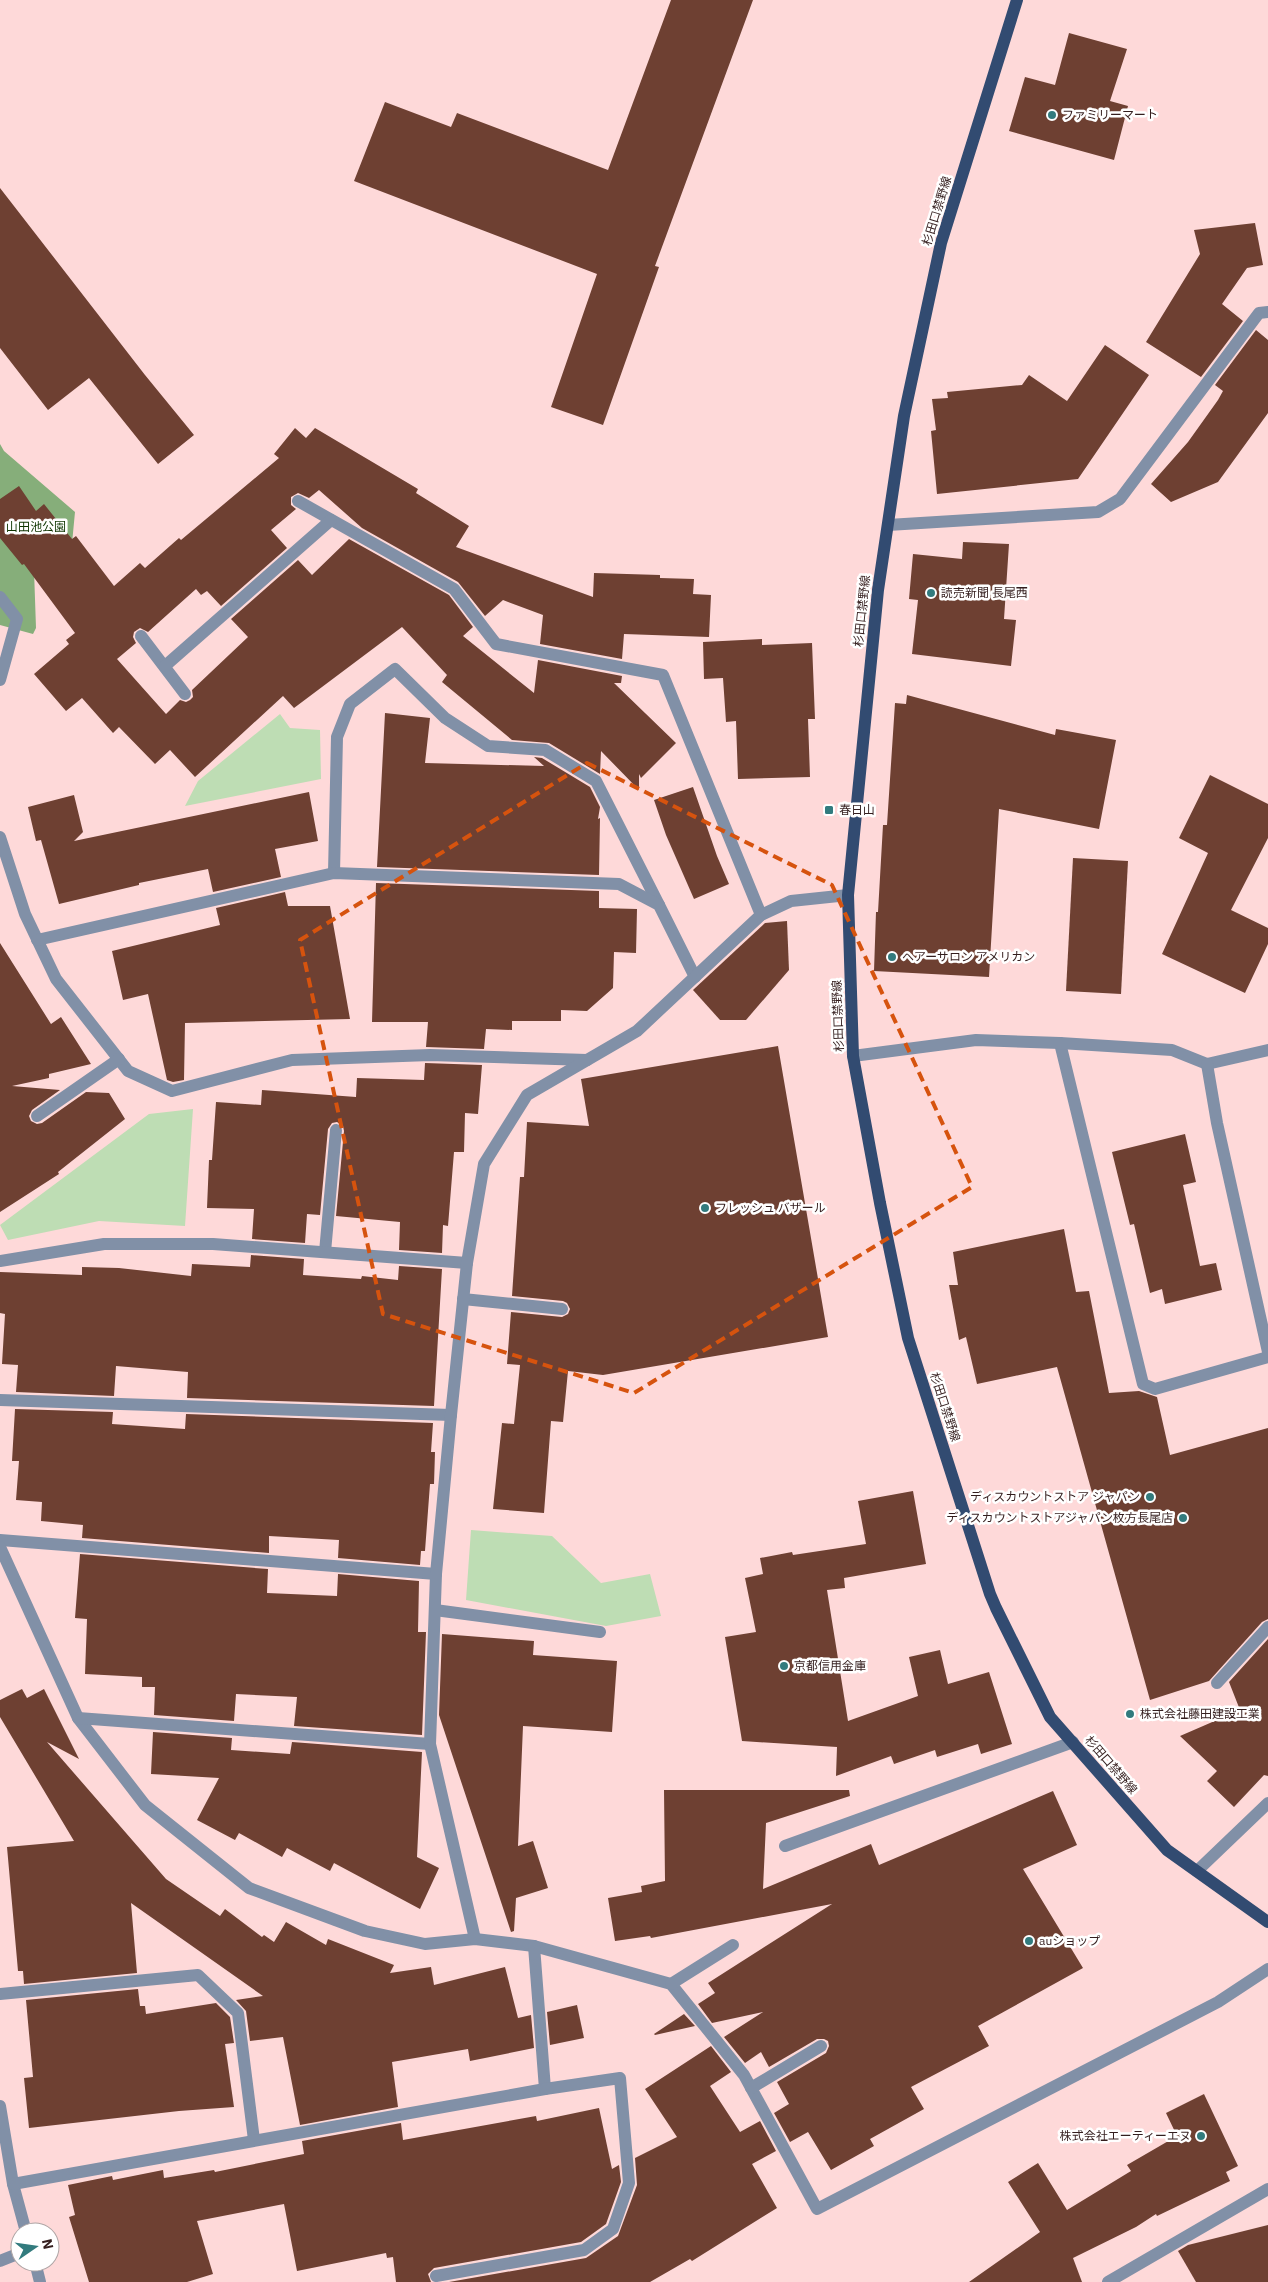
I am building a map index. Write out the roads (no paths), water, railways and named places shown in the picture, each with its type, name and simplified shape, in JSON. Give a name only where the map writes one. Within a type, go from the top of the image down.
[{"type":"main road","name":"杉田口禁野線","points":[[1016,0],[941,243],[904,416],[878,590],[848,895],[853,1056],[908,1338],[996,1608],[1050,1717],[1167,1850],[1268,1922]]},
{"type":"street","points":[[888,525],[1098,512],[1120,499],[1259,313],[1268,312]]},
{"type":"street","points":[[298,501],[454,589],[496,644],[663,675],[761,915]]},
{"type":"street","points":[[164,666],[331,520]]},
{"type":"street","points":[[0,597],[17,619],[0,680]]},
{"type":"street","points":[[141,636],[184,694]]},
{"type":"street","points":[[334,873],[337,737],[350,704],[395,669],[445,718],[488,746],[545,750],[596,781],[695,977]]},
{"type":"street","points":[[0,837],[25,914],[56,979],[128,1071],[172,1091],[292,1060],[430,1055],[587,1060]]},
{"type":"street","points":[[37,940],[334,873],[619,884],[659,905]]},
{"type":"street","points":[[474,1939],[430,1744],[436,1574],[467,1263],[484,1164],[527,1096],[637,1031],[761,915],[792,901],[848,895]]},
{"type":"street","points":[[853,1056],[976,1040],[1172,1050],[1207,1064],[1268,1050]]},
{"type":"street","points":[[1060,1043],[1143,1384],[1155,1389],[1268,1357]]},
{"type":"street","points":[[37,1116],[119,1059]]},
{"type":"street","points":[[1207,1064],[1217,1123],[1268,1352]]},
{"type":"street","points":[[325,1252],[336,1130]]},
{"type":"street","points":[[0,1260],[104,1244],[213,1244],[467,1263]]},
{"type":"street","points":[[463,1299],[562,1309]]},
{"type":"street","points":[[0,1400],[451,1415]]},
{"type":"street","points":[[0,1540],[436,1574]]},
{"type":"street","points":[[0,1547],[78,1718],[145,1805],[249,1888],[365,1931],[425,1944],[474,1939],[534,1946],[671,1984],[744,2074],[817,2209],[1218,2002],[1268,1969]]},
{"type":"street","points":[[435,1610],[600,1632]]},
{"type":"street","points":[[1217,1683],[1268,1627]]},
{"type":"street","points":[[78,1718],[430,1744]]},
{"type":"street","points":[[785,1846],[1073,1742]]},
{"type":"street","points":[[1197,1871],[1268,1803]]},
{"type":"street","points":[[534,1946],[545,2088]]},
{"type":"street","points":[[671,1984],[733,1946]]},
{"type":"street","points":[[0,1994],[198,1975],[238,2013],[254,2140]]},
{"type":"street","points":[[751,2088],[821,2046]]},
{"type":"street","points":[[13,2184],[545,2088],[620,2078],[629,2183],[613,2229],[584,2250],[436,2276]]},
{"type":"street","points":[[0,2106],[13,2184],[23,2222]]},
{"type":"street","points":[[1108,2282],[1268,2189]]},
{"type":"place","name":"ファミリーマート","points":[[1052,115]]},
{"type":"place","name":"読売新聞 長尾西","points":[[931,593]]},
{"type":"place","name":"春日山","points":[[829,810]]},
{"type":"place","name":"ヘアーサロン アメリカン","points":[[892,957]]},
{"type":"place","name":"フレッシュ バザール","points":[[705,1208]]},
{"type":"place","name":"ディスカウントストア ジャパン","points":[[1150,1497]]},
{"type":"place","name":"ディスカウントストアジャパン枚方長尾店","points":[[1183,1518]]},
{"type":"place","name":"京都信用金庫","points":[[784,1666]]},
{"type":"place","name":"株式会社藤田建設工業","points":[[1130,1714]]},
{"type":"place","name":"auショップ","points":[[1029,1941]]},
{"type":"place","name":"株式会社エーティーエヌ","points":[[1201,2136]]},
{"type":"park label","name":"山田池公園","points":[[36,527]]}]
